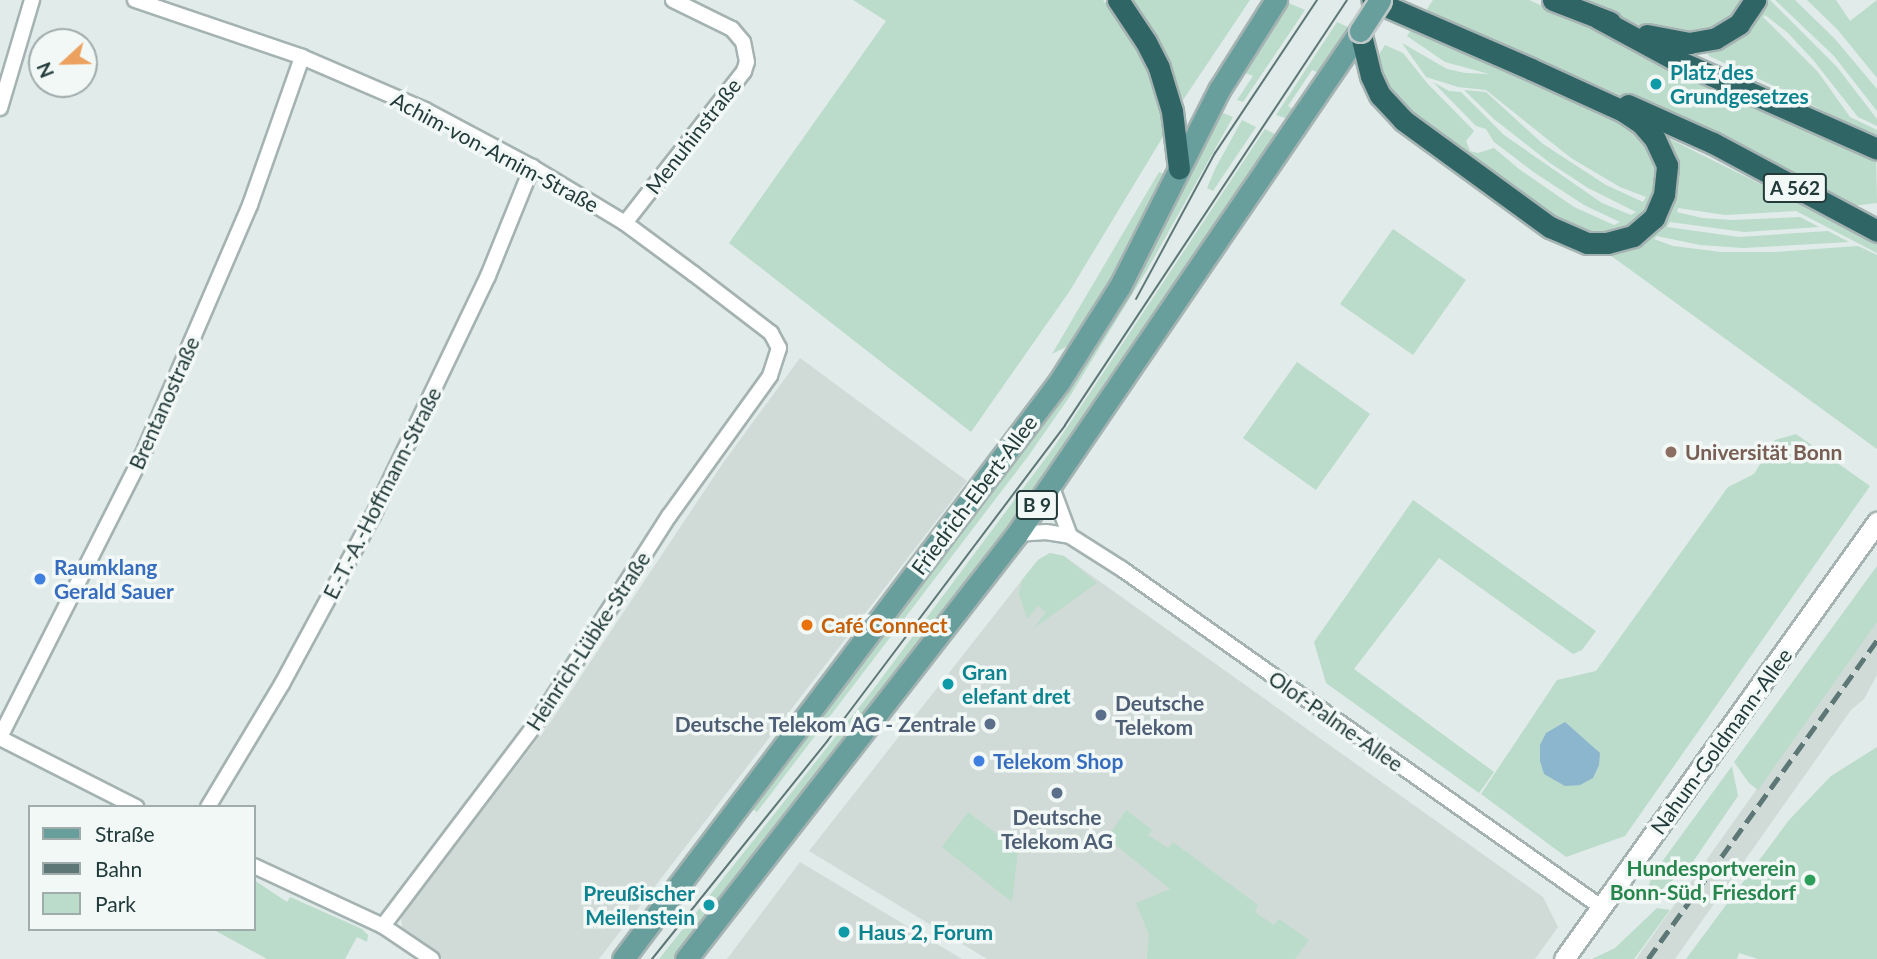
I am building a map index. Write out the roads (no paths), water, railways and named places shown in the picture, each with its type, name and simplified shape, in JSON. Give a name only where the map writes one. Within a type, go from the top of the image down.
[{"type":"highway","points":[[1118,0],[1146,42],[1159,68],[1172,111],[1180,169]]},
{"type":"highway","name":"A 562","points":[[1372,0],[1531,69],[1655,116],[1713,143],[1877,231]]},
{"type":"highway","points":[[1553,0],[1662,41],[1689,43],[1716,38],[1729,31],[1739,24],[1755,0]]},
{"type":"highway","points":[[1598,18],[1672,58],[1877,149]]},
{"type":"highway","points":[[1360,31],[1371,76],[1380,95],[1413,128],[1532,215],[1569,237],[1587,243],[1607,243],[1633,236],[1654,218],[1664,195],[1667,164],[1655,139],[1641,123],[1623,111],[1531,69]]},
{"type":"main road","name":"Friedrich-Ebert-Allee","points":[[623,959],[1059,382],[1119,286],[1219,90],[1276,0]]},
{"type":"main road","name":"B 9","points":[[686,959],[1017,534],[1380,0]]},
{"type":"main road","name":"Nahum-Goldmann-Allee","points":[[1564,959],[1877,522]]},
{"type":"street","points":[[0,108],[32,0]]},
{"type":"street","name":"Achim-von-Arnim-Straße","points":[[135,0],[170,9],[302,57],[425,110],[533,167],[625,223],[771,333],[779,348]]},
{"type":"street","name":"Menuhinstraße","points":[[625,223],[744,71],[747,62],[743,42],[732,29],[673,0]]},
{"type":"street","name":"Brentanostraße","points":[[0,738],[142,456],[250,205],[302,57]]},
{"type":"street","name":"E.-T.-A.-Hoffmann-Straße","points":[[209,805],[282,684],[373,516],[488,276],[533,167]]},
{"type":"street","name":"Heinrich-Lübke-Straße","points":[[383,926],[538,721],[668,516],[770,376],[779,348]]},
{"type":"street","points":[[1051,485],[1070,536]]},
{"type":"street","name":"Olof-Palme-Allee","points":[[1017,534],[1046,532],[1070,536],[1122,569],[1601,907]]},
{"type":"street","points":[[0,738],[132,805]]},
{"type":"street","points":[[256,867],[383,926],[432,959]]},
{"type":"water","points":[[1565,722],[1600,753],[1599,765],[1593,778],[1580,785],[1565,786],[1544,774],[1540,761],[1540,745],[1546,733]]},
{"type":"tram line","points":[[1136,299],[1215,153],[1317,0]]},
{"type":"tram line","points":[[652,959],[828,740],[1065,425],[1347,0]]},
{"type":"railway","points":[[1648,959],[1877,640]]},
{"type":"place","name":"Platz des Grundgesetzes","points":[[1656,84]]},
{"type":"place","name":"Universität Bonn","points":[[1671,452]]},
{"type":"place","name":"Raumklang Gerald Sauer","points":[[40,579]]},
{"type":"place","name":"Café Connect","points":[[807,625]]},
{"type":"place","name":"Gran elefant dret","points":[[948,684]]},
{"type":"place","name":"Deutsche Telekom","points":[[1101,715]]},
{"type":"place","name":"Deutsche Telekom AG - Zentrale","points":[[990,724]]},
{"type":"place","name":"Telekom Shop","points":[[979,761]]},
{"type":"place","name":"Deutsche Telekom AG","points":[[1057,793]]},
{"type":"place","name":"Hundesportverein Bonn-Süd, Friesdorf","points":[[1810,880]]},
{"type":"place","name":"Preußischer Meilenstein","points":[[709,905]]},
{"type":"place","name":"Haus 2, Forum","points":[[844,932]]}]
